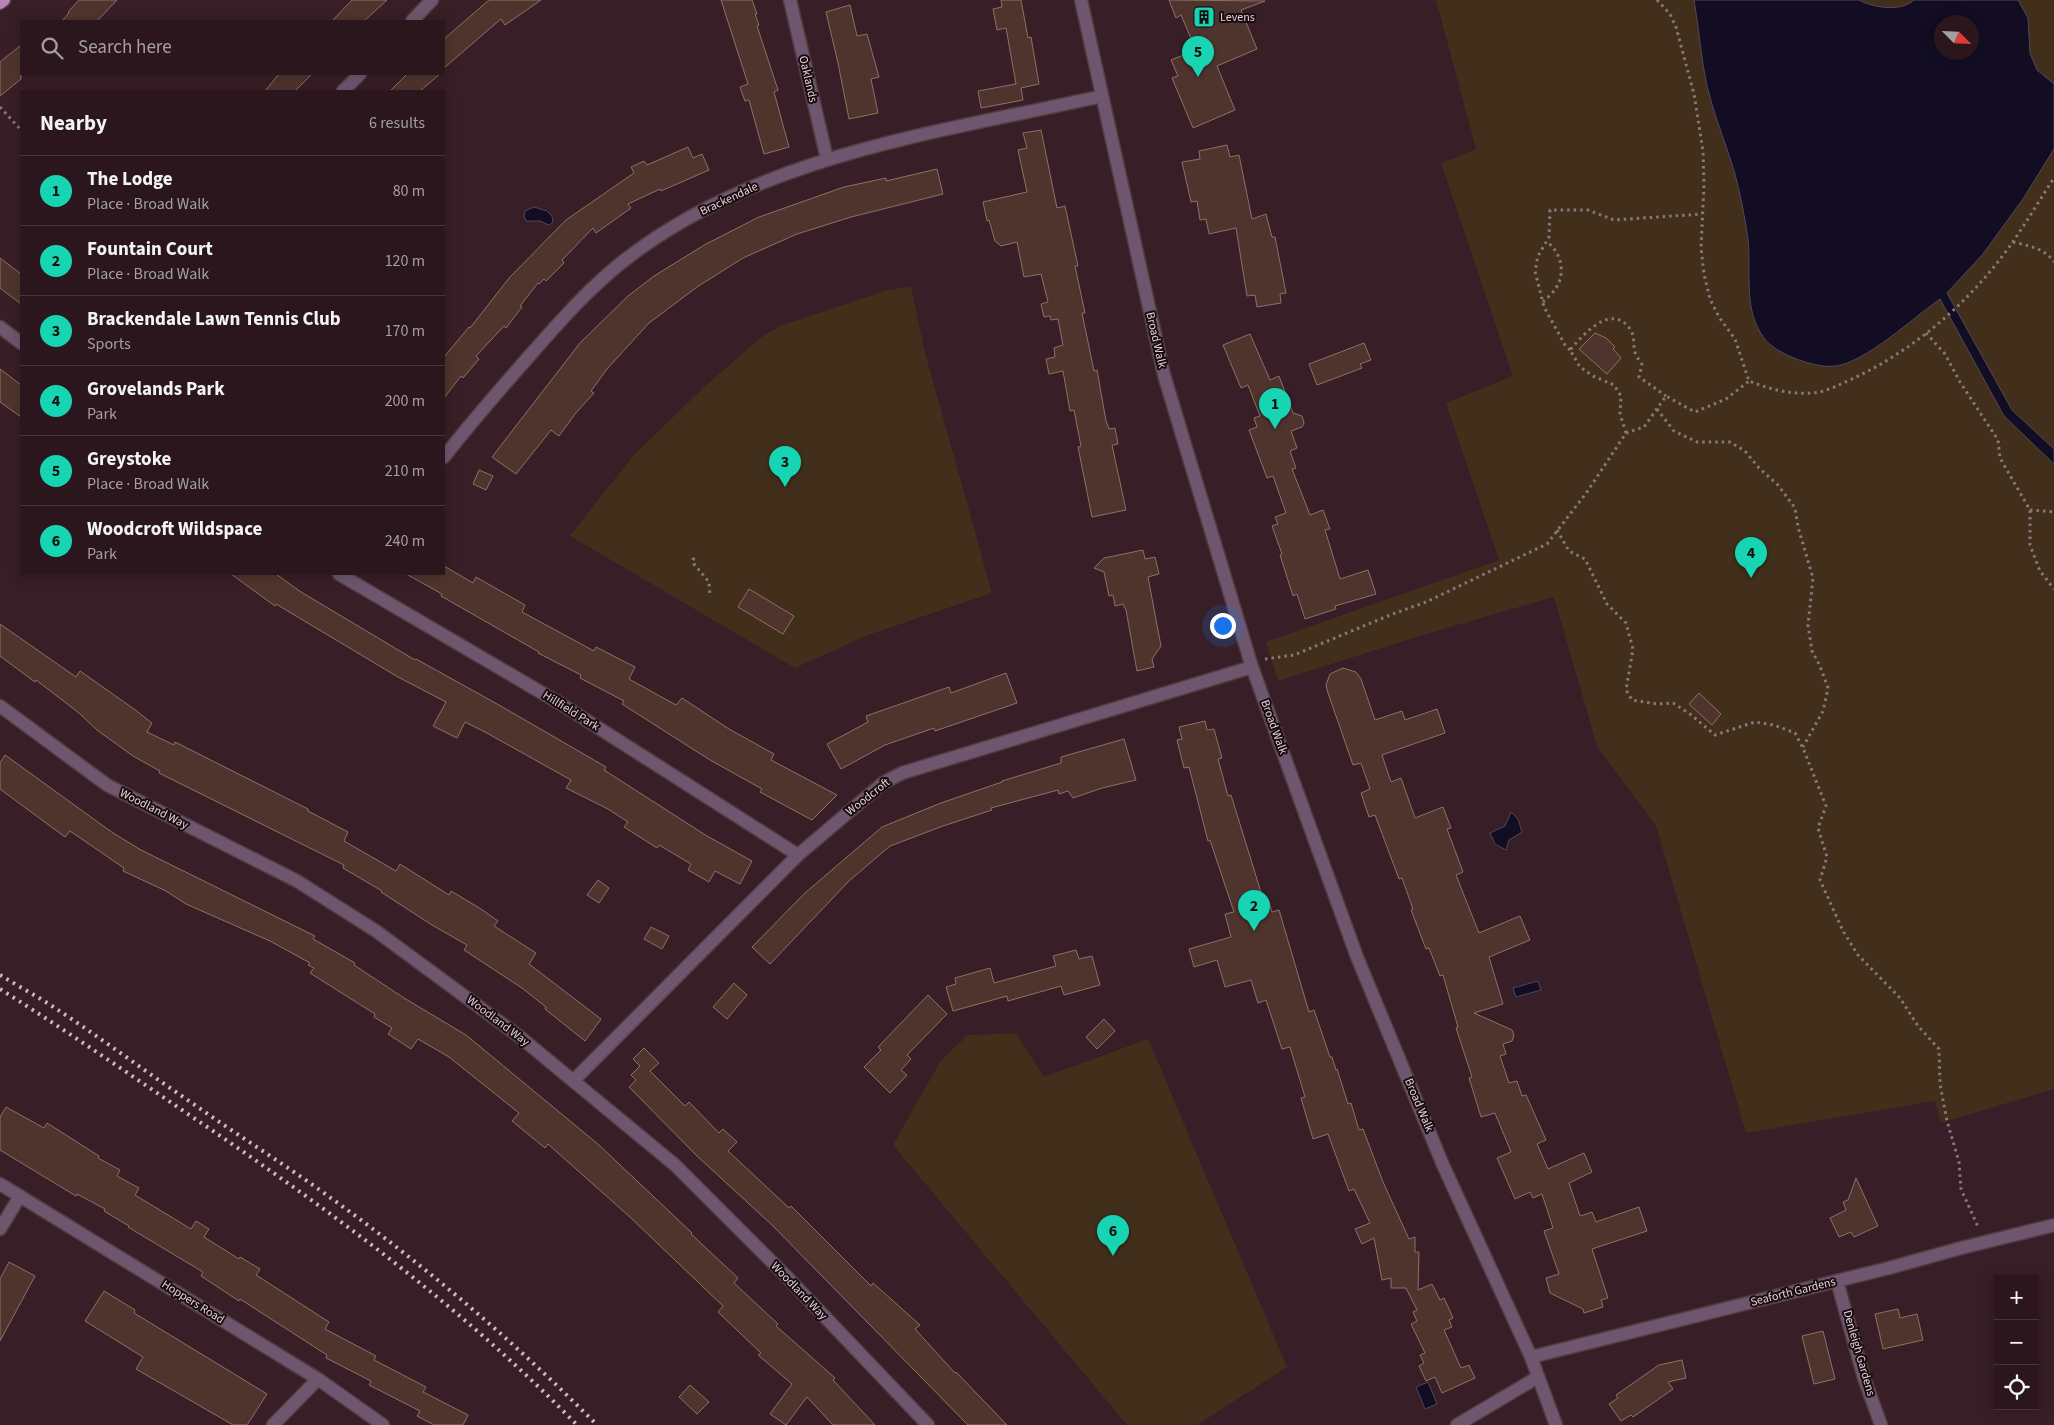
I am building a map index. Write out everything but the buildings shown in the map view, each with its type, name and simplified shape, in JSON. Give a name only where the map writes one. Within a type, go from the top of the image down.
[{"type":"main road","points":[[0,3],[4,0]]},
{"type":"street","points":[[413,20],[432,0]]},
{"type":"street","name":"Oaklands","points":[[790,0],[827,159]]},
{"type":"street","name":"Broad Walk","points":[[1080,0],[1164,375],[1251,664],[1357,957],[1444,1165],[1531,1357],[1556,1425]]},
{"type":"street","points":[[344,90],[359,75]]},
{"type":"street","name":"Brackendale","points":[[445,456],[582,296],[626,259],[676,224],[720,201],[827,159],[895,141],[1102,96]]},
{"type":"street","points":[[0,327],[20,343]]},
{"type":"street","name":"Hillfield Park","points":[[347,576],[561,704],[798,855]]},
{"type":"street","name":"Woodcroft","points":[[574,1080],[798,855],[883,783],[902,773],[1251,664]]},
{"type":"street","name":"Woodland Way","points":[[0,706],[107,785],[297,881],[376,931],[520,1037],[675,1165],[785,1275],[928,1425]]},
{"type":"street","name":"Hoppers Road","points":[[0,1184],[318,1379],[383,1425]]},
{"type":"street","points":[[0,1229],[20,1196]]},
{"type":"street","name":"Seaforth Gardens","points":[[1531,1357],[1837,1281],[2054,1224]]},
{"type":"street","name":"Denleigh Gardens","points":[[1837,1281],[1864,1378],[1881,1425]]},
{"type":"street","points":[[1458,1425],[1538,1377]]},
{"type":"street","points":[[273,1425],[318,1379]]},
{"type":"path","points":[[1657,0],[1670,14],[1676,27],[1694,94],[1703,151],[1702,248],[1704,274],[1710,299],[1718,317],[1735,339],[1749,381]]},
{"type":"path","points":[[0,107],[20,129]]},
{"type":"path","points":[[1749,381],[1768,388],[1794,393],[1819,392],[1862,374],[1926,333],[1942,322],[1962,303],[2013,242],[2054,178]]},
{"type":"path","points":[[1626,433],[1620,414],[1621,396],[1614,385],[1580,368],[1542,303],[1535,271],[1536,264],[1549,237],[1549,212],[1552,208],[1588,210],[1614,220],[1702,214]]},
{"type":"path","points":[[1542,303],[1556,288],[1562,271],[1556,251],[1547,242]]},
{"type":"path","points":[[2013,242],[2040,249],[2054,262]]},
{"type":"path","points":[[1570,350],[1600,321],[1616,319],[1624,322],[1634,335],[1636,355],[1642,365],[1639,376],[1666,396],[1694,412],[1726,399],[1749,381]]},
{"type":"path","points":[[1926,333],[1945,354],[1960,382],[1998,440],[2000,458],[2030,510],[2030,545],[2040,571],[2054,589]]},
{"type":"path","points":[[1251,664],[1294,655],[1426,602],[1546,544],[1587,492],[1626,433],[1644,427],[1666,396]]},
{"type":"path","points":[[1657,408],[1674,431],[1697,442],[1730,442],[1745,451],[1759,468],[1778,485],[1795,508],[1798,527],[1813,578],[1808,625],[1812,651],[1828,688],[1823,711],[1803,748]]},
{"type":"path","points":[[2030,510],[2054,512]]},
{"type":"path","points":[[1557,530],[1570,551],[1585,559],[1607,604],[1626,623],[1633,649],[1626,690],[1632,700],[1657,704],[1673,703],[1690,714],[1715,735],[1755,722],[1774,725],[1794,733],[1803,748],[1826,806],[1818,828],[1827,857],[1820,880],[1843,931],[1858,955],[1883,983],[1900,998],[1918,1026],[1939,1049],[1940,1084],[1947,1122],[1959,1162],[1961,1189],[1973,1212],[1984,1242]]},
{"type":"path","points":[[695,559],[693,559],[694,564],[709,582],[710,597]]},
{"type":"shaded area","points":[[1436,0],[2054,0],[2054,1089],[1941,1123],[1935,1101],[1746,1133],[1656,826],[1597,746],[1554,597],[1426,634],[1278,681],[1266,642],[1499,560],[1446,403],[1513,376],[1441,163],[1476,149]]},
{"type":"shaded area","points":[[1694,0],[1859,0],[1887,8],[1909,4],[1914,0],[2018,0],[2028,18],[2030,53],[2037,70],[2054,84],[2054,149],[2023,199],[1983,254],[1947,293],[2012,410],[2054,449],[2054,464],[2004,416],[1940,299],[1890,338],[1848,363],[1828,366],[1807,363],[1786,355],[1769,344],[1757,326],[1752,313],[1749,286],[1749,245],[1744,214],[1738,185],[1707,86]]},
{"type":"shaded area","points":[[534,207],[547,211],[552,216],[553,222],[549,225],[540,221],[526,221],[525,211]]},
{"type":"shaded area","points":[[911,286],[924,349],[992,593],[868,635],[795,668],[570,536],[635,454],[703,388],[760,338],[780,326],[888,290]]},
{"type":"shaded area","points":[[1511,812],[1518,819],[1522,832],[1509,840],[1506,850],[1495,844],[1490,833],[1505,826]]},
{"type":"shaded area","points":[[1538,981],[1541,990],[1516,997],[1513,988]]},
{"type":"shaded area","points":[[1016,1033],[1044,1077],[1148,1039],[1287,1367],[1197,1425],[1127,1425],[893,1145],[941,1060],[968,1035]]},
{"type":"shaded area","points":[[1428,1382],[1437,1404],[1425,1409],[1416,1387]]},
{"type":"railway","points":[[0,975],[72,1019],[207,1114],[302,1177],[354,1215],[427,1271],[497,1330],[597,1425]]},
{"type":"railway","points":[[0,989],[235,1146],[338,1220],[437,1297],[485,1338],[577,1425]]},
{"type":"place","name":"Levens","points":[[1204,17]]},
{"type":"place","name":"Greystoke","points":[[1198,77]]},
{"type":"place","name":"The Lodge","points":[[1275,429]]},
{"type":"place","name":"Brackendale Lawn Tennis Club","points":[[785,487]]},
{"type":"place","name":"Grovelands Park","points":[[1751,578]]},
{"type":"place","name":"Fountain Court","points":[[1254,931]]},
{"type":"place","name":"Woodcroft Wildspace","points":[[1113,1256]]}]
